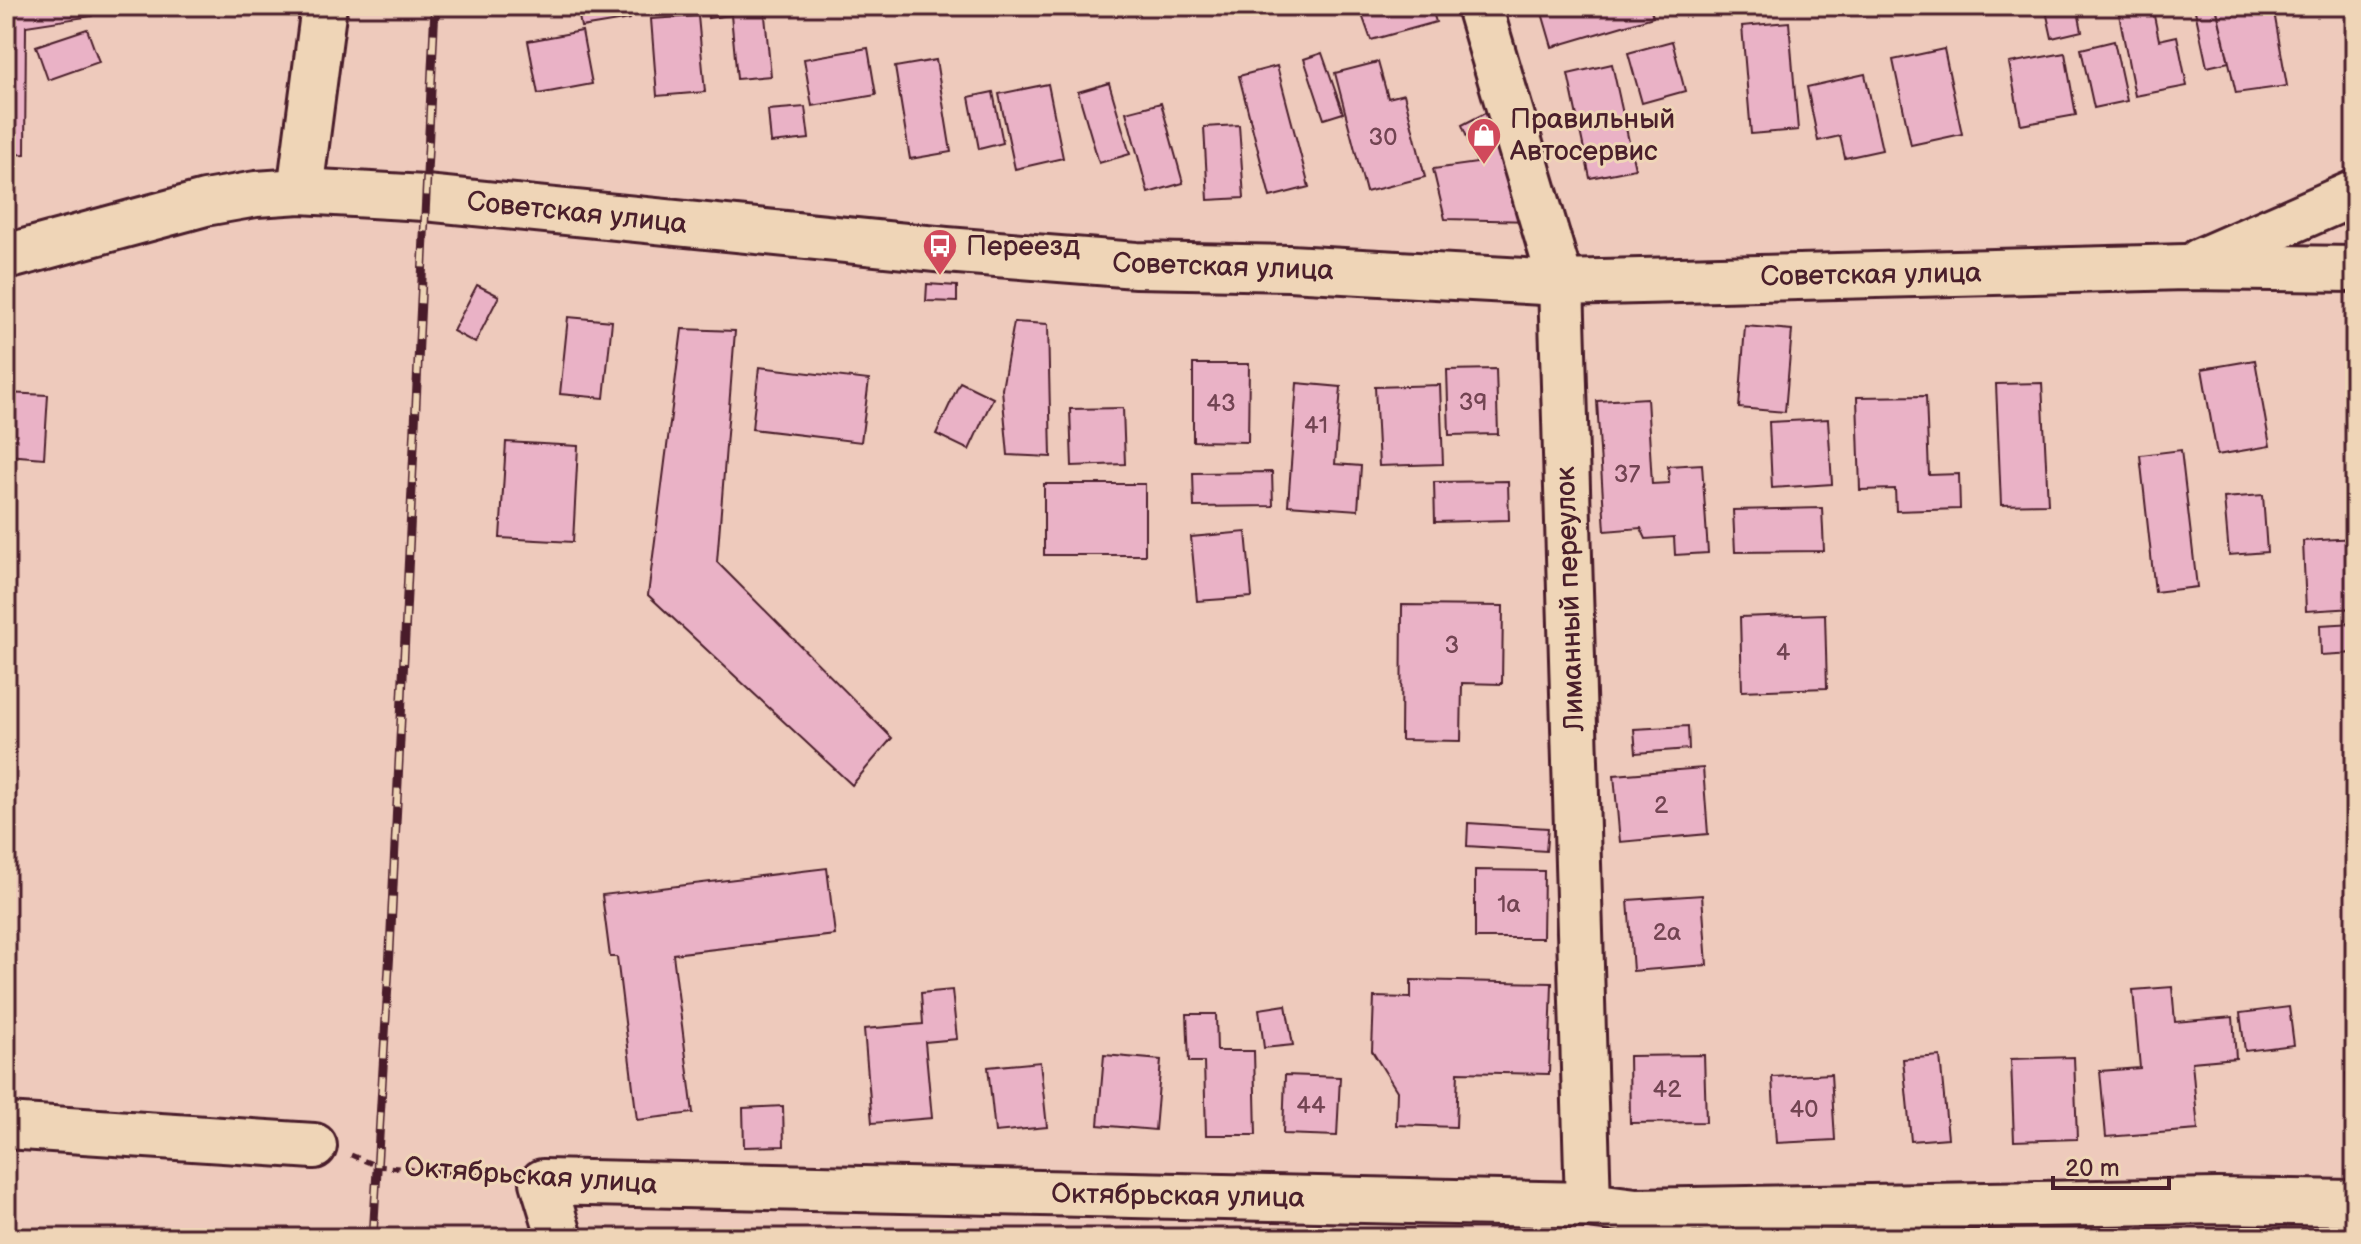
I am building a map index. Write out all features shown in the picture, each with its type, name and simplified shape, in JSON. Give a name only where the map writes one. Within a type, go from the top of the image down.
[{"type":"street","points":[[300,191],[324,6]]},
{"type":"street","name":"Лиманный переулок","points":[[1479,6],[1561,283],[1588,1205]]},
{"type":"street","name":"Советская улица","points":[[6,257],[205,203],[256,194],[300,191],[425,198],[946,250],[1136,265],[1289,268],[1561,283],[2185,267],[2355,269]]},
{"type":"street","points":[[2185,267],[2355,193]]},
{"type":"street","points":[[6,1126],[314,1146]]},
{"type":"street","points":[[543,1182],[560,1238]]},
{"type":"street","name":"Октябрьская улица","points":[[543,1182],[1588,1205],[1644,1224],[2218,1201],[2355,1203]]},
{"type":"path","name":"Октябрьская улица","points":[[314,1146],[354,1156],[377,1166],[543,1182]]},
{"type":"building","points":[[6,6],[91,6],[92,16],[26,26],[25,154],[6,155]]},
{"type":"building","points":[[577,6],[628,6],[630,19],[581,27]]},
{"type":"building","points":[[707,6],[764,6],[771,76],[737,79],[731,15],[708,18]]},
{"type":"building","points":[[1359,6],[1431,6],[1436,22],[1371,40]]},
{"type":"building","points":[[1540,6],[1650,6],[1653,17],[1552,47]]},
{"type":"building","points":[[2045,6],[2077,6],[2082,31],[2052,38]]},
{"type":"building","points":[[2152,6],[2159,40],[2177,36],[2187,86],[2135,96],[2118,9]]},
{"type":"building","points":[[2194,6],[2216,6],[2229,62],[2207,67]]},
{"type":"building","points":[[2216,6],[2273,6],[2287,86],[2236,93]]},
{"type":"building","points":[[698,16],[705,92],[657,96],[651,19]]},
{"type":"building","points":[[1789,22],[1798,130],[1751,134],[1742,26]]},
{"type":"building","points":[[87,29],[99,62],[48,80],[36,46]]},
{"type":"building","points":[[582,31],[592,84],[538,94],[528,41]]},
{"type":"building","points":[[1672,41],[1685,91],[1642,103],[1628,53]]},
{"type":"building","points":[[2114,41],[2127,101],[2094,108],[2081,49]]},
{"type":"building","points":[[868,48],[876,95],[812,106],[804,59]]},
{"type":"building","points":[[1944,49],[1962,134],[1911,145],[1893,60]]},
{"type":"building","points":[[1322,53],[1343,113],[1324,119],[1304,59]]},
{"type":"building","points":[[2065,53],[2076,115],[2021,125],[2009,63]]},
{"type":"building","points":[[936,60],[951,152],[910,159],[895,67]]},
{"type":"building","points":[[1378,62],[1388,98],[1404,94],[1425,177],[1366,192],[1335,73]]},
{"type":"building","points":[[1612,64],[1635,169],[1590,178],[1568,74]]},
{"type":"building","points":[[1277,66],[1309,187],[1270,197],[1239,76]]},
{"type":"building","points":[[1865,74],[1882,150],[1845,158],[1840,136],[1818,141],[1807,87]]},
{"type":"building","points":[[1109,83],[1130,154],[1099,163],[1078,92]]},
{"type":"building","points":[[1048,84],[1063,158],[1015,169],[999,94]]},
{"type":"building","points":[[993,92],[1003,143],[979,149],[969,97]]},
{"type":"building","points":[[1161,103],[1183,183],[1148,193],[1126,112]]},
{"type":"building","points":[[805,107],[809,139],[771,143],[768,110]]},
{"type":"building","name":"Правильный Автосервис","points":[[1493,109],[1534,221],[1445,219],[1433,169],[1477,163],[1462,125]]},
{"type":"building","points":[[1239,125],[1244,198],[1208,200],[1204,127]]},
{"type":"building","points":[[927,284],[957,286],[957,302],[926,301]]},
{"type":"building","points":[[477,285],[499,296],[475,343],[453,331]]},
{"type":"building","points":[[568,317],[612,321],[604,398],[560,394]]},
{"type":"building","points":[[1014,322],[1048,324],[1051,457],[1008,455],[1002,389]]},
{"type":"building","points":[[1745,326],[1792,330],[1785,412],[1739,408]]},
{"type":"building","points":[[682,329],[735,331],[717,562],[892,738],[852,785],[648,595]]},
{"type":"building","points":[[2255,360],[2270,446],[2217,455],[2202,369]]},
{"type":"building","points":[[1193,364],[1249,364],[1248,442],[1193,441]]},
{"type":"building","points":[[759,367],[869,380],[861,442],[752,429]]},
{"type":"building","points":[[1496,369],[1498,434],[1449,435],[1447,370]]},
{"type":"building","points":[[960,382],[993,398],[969,450],[936,434]]},
{"type":"building","points":[[1297,383],[1341,387],[1335,464],[1361,466],[1358,510],[1288,505]]},
{"type":"building","points":[[2042,383],[2048,504],[2001,505],[1996,384]]},
{"type":"building","points":[[1440,385],[1443,464],[1379,466],[1375,387]]},
{"type":"building","points":[[6,393],[48,395],[44,458],[6,455]]},
{"type":"building","points":[[1926,396],[1929,475],[1959,474],[1960,509],[1896,511],[1895,489],[1860,490],[1857,397]]},
{"type":"building","points":[[1647,398],[1652,484],[1669,483],[1668,466],[1702,464],[1708,553],[1675,555],[1674,537],[1646,539],[1641,528],[1605,531],[1597,401]]},
{"type":"building","points":[[1123,408],[1125,464],[1072,466],[1070,409]]},
{"type":"building","points":[[1828,419],[1832,484],[1772,488],[1769,422]]},
{"type":"building","points":[[506,442],[578,446],[573,542],[500,538]]},
{"type":"building","points":[[2181,450],[2197,587],[2155,592],[2140,455]]},
{"type":"building","points":[[1272,472],[1273,506],[1194,507],[1193,473]]},
{"type":"building","points":[[1508,481],[1509,520],[1435,522],[1434,482]]},
{"type":"building","points":[[1044,484],[1145,484],[1145,555],[1044,555]]},
{"type":"building","points":[[2263,495],[2267,552],[2229,555],[2224,498]]},
{"type":"building","points":[[1822,508],[1824,551],[1735,552],[1733,510]]},
{"type":"building","points":[[1246,532],[1252,597],[1197,601],[1191,537]]},
{"type":"building","points":[[2355,538],[2355,608],[2306,611],[2303,541]]},
{"type":"building","points":[[1402,605],[1503,606],[1502,684],[1462,683],[1461,741],[1401,740]]},
{"type":"building","points":[[1825,614],[1827,688],[1742,691],[1740,617]]},
{"type":"building","points":[[2355,623],[2355,653],[2321,655],[2320,625]]},
{"type":"building","points":[[1688,726],[1689,749],[1636,753],[1634,729]]},
{"type":"building","points":[[1703,768],[1708,834],[1620,842],[1614,775]]},
{"type":"building","points":[[1468,823],[1548,828],[1546,851],[1467,846]]},
{"type":"building","points":[[827,868],[835,935],[673,954],[693,1113],[637,1120],[617,957],[610,957],[602,895]]},
{"type":"building","points":[[1475,870],[1544,871],[1543,938],[1475,938]]},
{"type":"building","points":[[1702,895],[1707,965],[1633,971],[1628,900]]},
{"type":"building","points":[[1411,980],[1552,983],[1549,1074],[1458,1072],[1456,1127],[1396,1125],[1397,1091],[1372,1051],[1374,997],[1411,998]]},
{"type":"building","points":[[2172,987],[2175,1022],[2233,1017],[2236,1058],[2192,1062],[2198,1130],[2106,1137],[2100,1071],[2140,1068],[2133,990]]},
{"type":"building","points":[[952,990],[957,1039],[925,1042],[932,1118],[872,1123],[864,1029],[923,1024],[921,993]]},
{"type":"building","points":[[1286,1005],[1293,1045],[1264,1048],[1259,1009]]},
{"type":"building","points":[[2289,1007],[2294,1045],[2245,1051],[2240,1013]]},
{"type":"building","points":[[1187,1014],[1216,1014],[1217,1051],[1254,1051],[1256,1135],[1206,1135],[1204,1062],[1189,1062]]},
{"type":"building","points":[[1104,1055],[1161,1060],[1155,1130],[1098,1125]]},
{"type":"building","points":[[1704,1055],[1706,1122],[1630,1123],[1629,1056]]},
{"type":"building","points":[[1940,1056],[1948,1138],[1911,1141],[1903,1059]]},
{"type":"building","points":[[2074,1057],[2077,1139],[2014,1141],[2011,1059]]},
{"type":"building","points":[[1040,1062],[1047,1127],[995,1132],[988,1067]]},
{"type":"building","points":[[2346,1073],[2355,1073],[2355,1143],[2350,1143]]},
{"type":"building","points":[[1831,1074],[1835,1140],[1776,1143],[1772,1077]]},
{"type":"building","points":[[1285,1075],[1340,1077],[1337,1136],[1283,1134]]},
{"type":"building","points":[[783,1106],[784,1146],[744,1147],[743,1108]]},
{"type":"railway","points":[[373,1238],[390,950],[435,6]]},
{"type":"place","name":"Правильный Автосервис","points":[[1484,166]]},
{"type":"place","name":"Переезд","points":[[940,277]]}]
